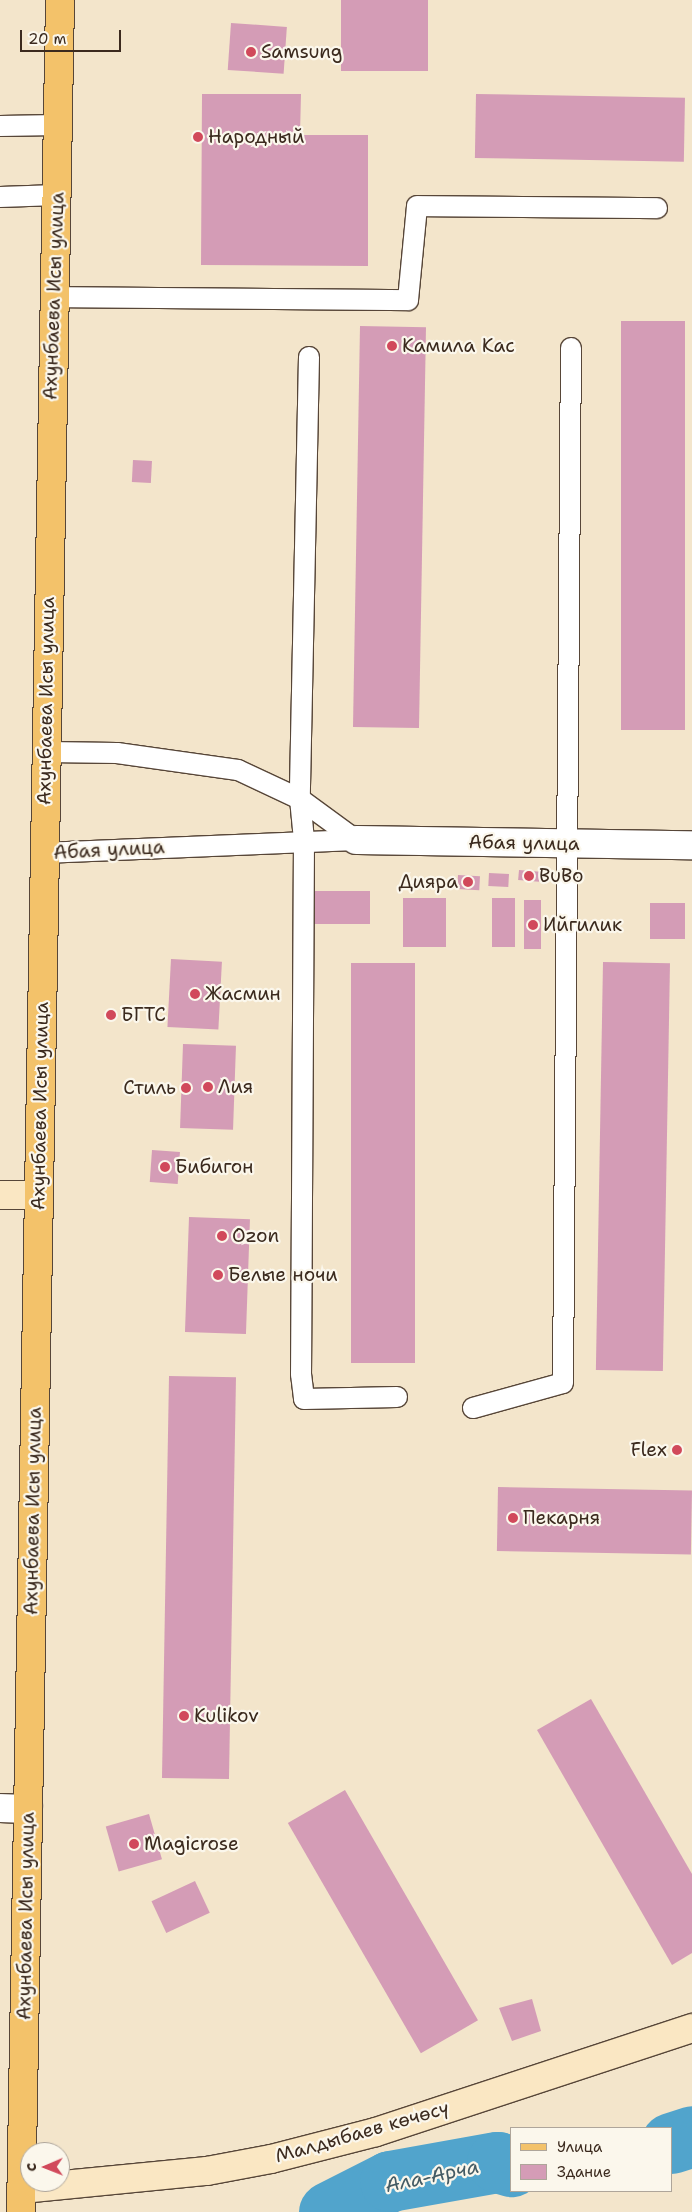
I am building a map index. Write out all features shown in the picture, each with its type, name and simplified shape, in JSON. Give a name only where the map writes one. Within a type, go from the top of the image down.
[{"type":"main road","name":"Ахунбаева Исы улица","points":[[21,2200],[39,1195],[43,853],[60,0]]},
{"type":"street","name":"Абая улица","points":[[356,840],[692,845]]},
{"type":"street","points":[[0,1195],[39,1195]]},
{"type":"street","points":[[0,1808],[28,1809]]},
{"type":"street","name":"Малдыбаев көчөсү","points":[[21,2200],[271,2159],[376,2132],[692,2028]]},
{"type":"lane","points":[[0,126],[58,125]]},
{"type":"lane","points":[[0,196],[57,195]]},
{"type":"lane","points":[[53,297],[408,300],[417,206],[658,208]]},
{"type":"lane","points":[[473,1408],[563,1383],[571,348]]},
{"type":"lane","points":[[308,357],[300,799],[304,840],[301,1364],[304,1399],[397,1397]]},
{"type":"lane","points":[[46,752],[117,753],[199,762],[238,770],[300,799],[356,840]]},
{"type":"lane","name":"Абая улица","points":[[43,853],[304,840],[356,840]]},
{"type":"building","points":[[341,0],[428,0],[428,71],[341,71]]},
{"type":"building","points":[[231,23],[287,27],[284,74],[228,70]]},
{"type":"building","points":[[202,94],[301,94],[300,135],[368,135],[368,266],[201,265]]},
{"type":"building","points":[[476,94],[685,98],[684,162],[475,158]]},
{"type":"building","points":[[621,321],[685,321],[685,730],[621,730]]},
{"type":"building","points":[[360,326],[426,327],[419,728],[353,727]]},
{"type":"building","points":[[133,460],[152,461],[151,483],[132,482]]},
{"type":"building","name":"BuBo","points":[[519,870],[540,872],[539,882],[518,880]]},
{"type":"building","points":[[489,873],[509,874],[508,887],[488,886]]},
{"type":"building","name":"Дияра","points":[[458,875],[480,876],[479,890],[457,889]]},
{"type":"building","points":[[314,891],[370,891],[370,924],[314,924]]},
{"type":"building","points":[[403,898],[446,898],[446,947],[403,947]]},
{"type":"building","points":[[492,898],[515,898],[515,947],[492,947]]},
{"type":"building","name":"Ийгилик","points":[[524,900],[541,900],[541,949],[524,949]]},
{"type":"building","points":[[650,903],[685,903],[685,939],[650,939]]},
{"type":"building","name":"Жасмин","points":[[171,959],[222,962],[218,1030],[167,1027]]},
{"type":"building","points":[[603,962],[670,963],[663,1371],[596,1370]]},
{"type":"building","points":[[351,963],[415,963],[415,1363],[351,1363]]},
{"type":"building","name":"Лия","points":[[183,1044],[236,1046],[233,1130],[180,1128]]},
{"type":"building","name":"Бибигон","points":[[152,1150],[180,1152],[178,1184],[150,1182]]},
{"type":"building","name":"Белые ночи","points":[[189,1217],[250,1219],[246,1334],[185,1332]]},
{"type":"building","points":[[169,1376],[236,1377],[229,1779],[162,1778]]},
{"type":"building","points":[[498,1487],[692,1490],[691,1554],[497,1551]]},
{"type":"building","points":[[591,1699],[692,1874],[692,1953],[672,1965],[537,1730]]},
{"type":"building","points":[[345,1790],[478,2020],[421,2053],[288,1823]]},
{"type":"building","name":"Magicrose","points":[[149,1814],[162,1859],[119,1872],[106,1826]]},
{"type":"building","points":[[195,1881],[210,1913],[166,1933],[151,1901]]},
{"type":"building","points":[[532,1999],[541,2031],[512,2041],[499,2008]]},
{"type":"waterway","name":"Ала-Арча","points":[[672,2143],[692,2136]]},
{"type":"waterway","name":"Ала-Арча","points":[[329,2212],[390,2181],[497,2162],[510,2166]]},
{"type":"place","name":"Samsung","points":[[251,52]]},
{"type":"place","name":"Народный","points":[[198,137]]},
{"type":"place","name":"Камила Кас","points":[[392,346]]},
{"type":"place","name":"BuBo","points":[[529,876]]},
{"type":"place","name":"Дияра","points":[[468,882]]},
{"type":"place","name":"Ийгилик","points":[[533,925]]},
{"type":"place","name":"Жасмин","points":[[195,994]]},
{"type":"place","name":"БГТС","points":[[111,1015]]},
{"type":"place","name":"Лия","points":[[208,1087]]},
{"type":"place","name":"Стиль","points":[[186,1088]]},
{"type":"place","name":"Бибигон","points":[[165,1167]]},
{"type":"place","name":"Ozon","points":[[222,1236]]},
{"type":"place","name":"Белые ночи","points":[[218,1275]]},
{"type":"place","name":"Flex","points":[[677,1450]]},
{"type":"place","name":"Пекарня","points":[[513,1518]]},
{"type":"place","name":"Kulikov","points":[[184,1716]]},
{"type":"place","name":"Magicrose","points":[[134,1844]]}]
